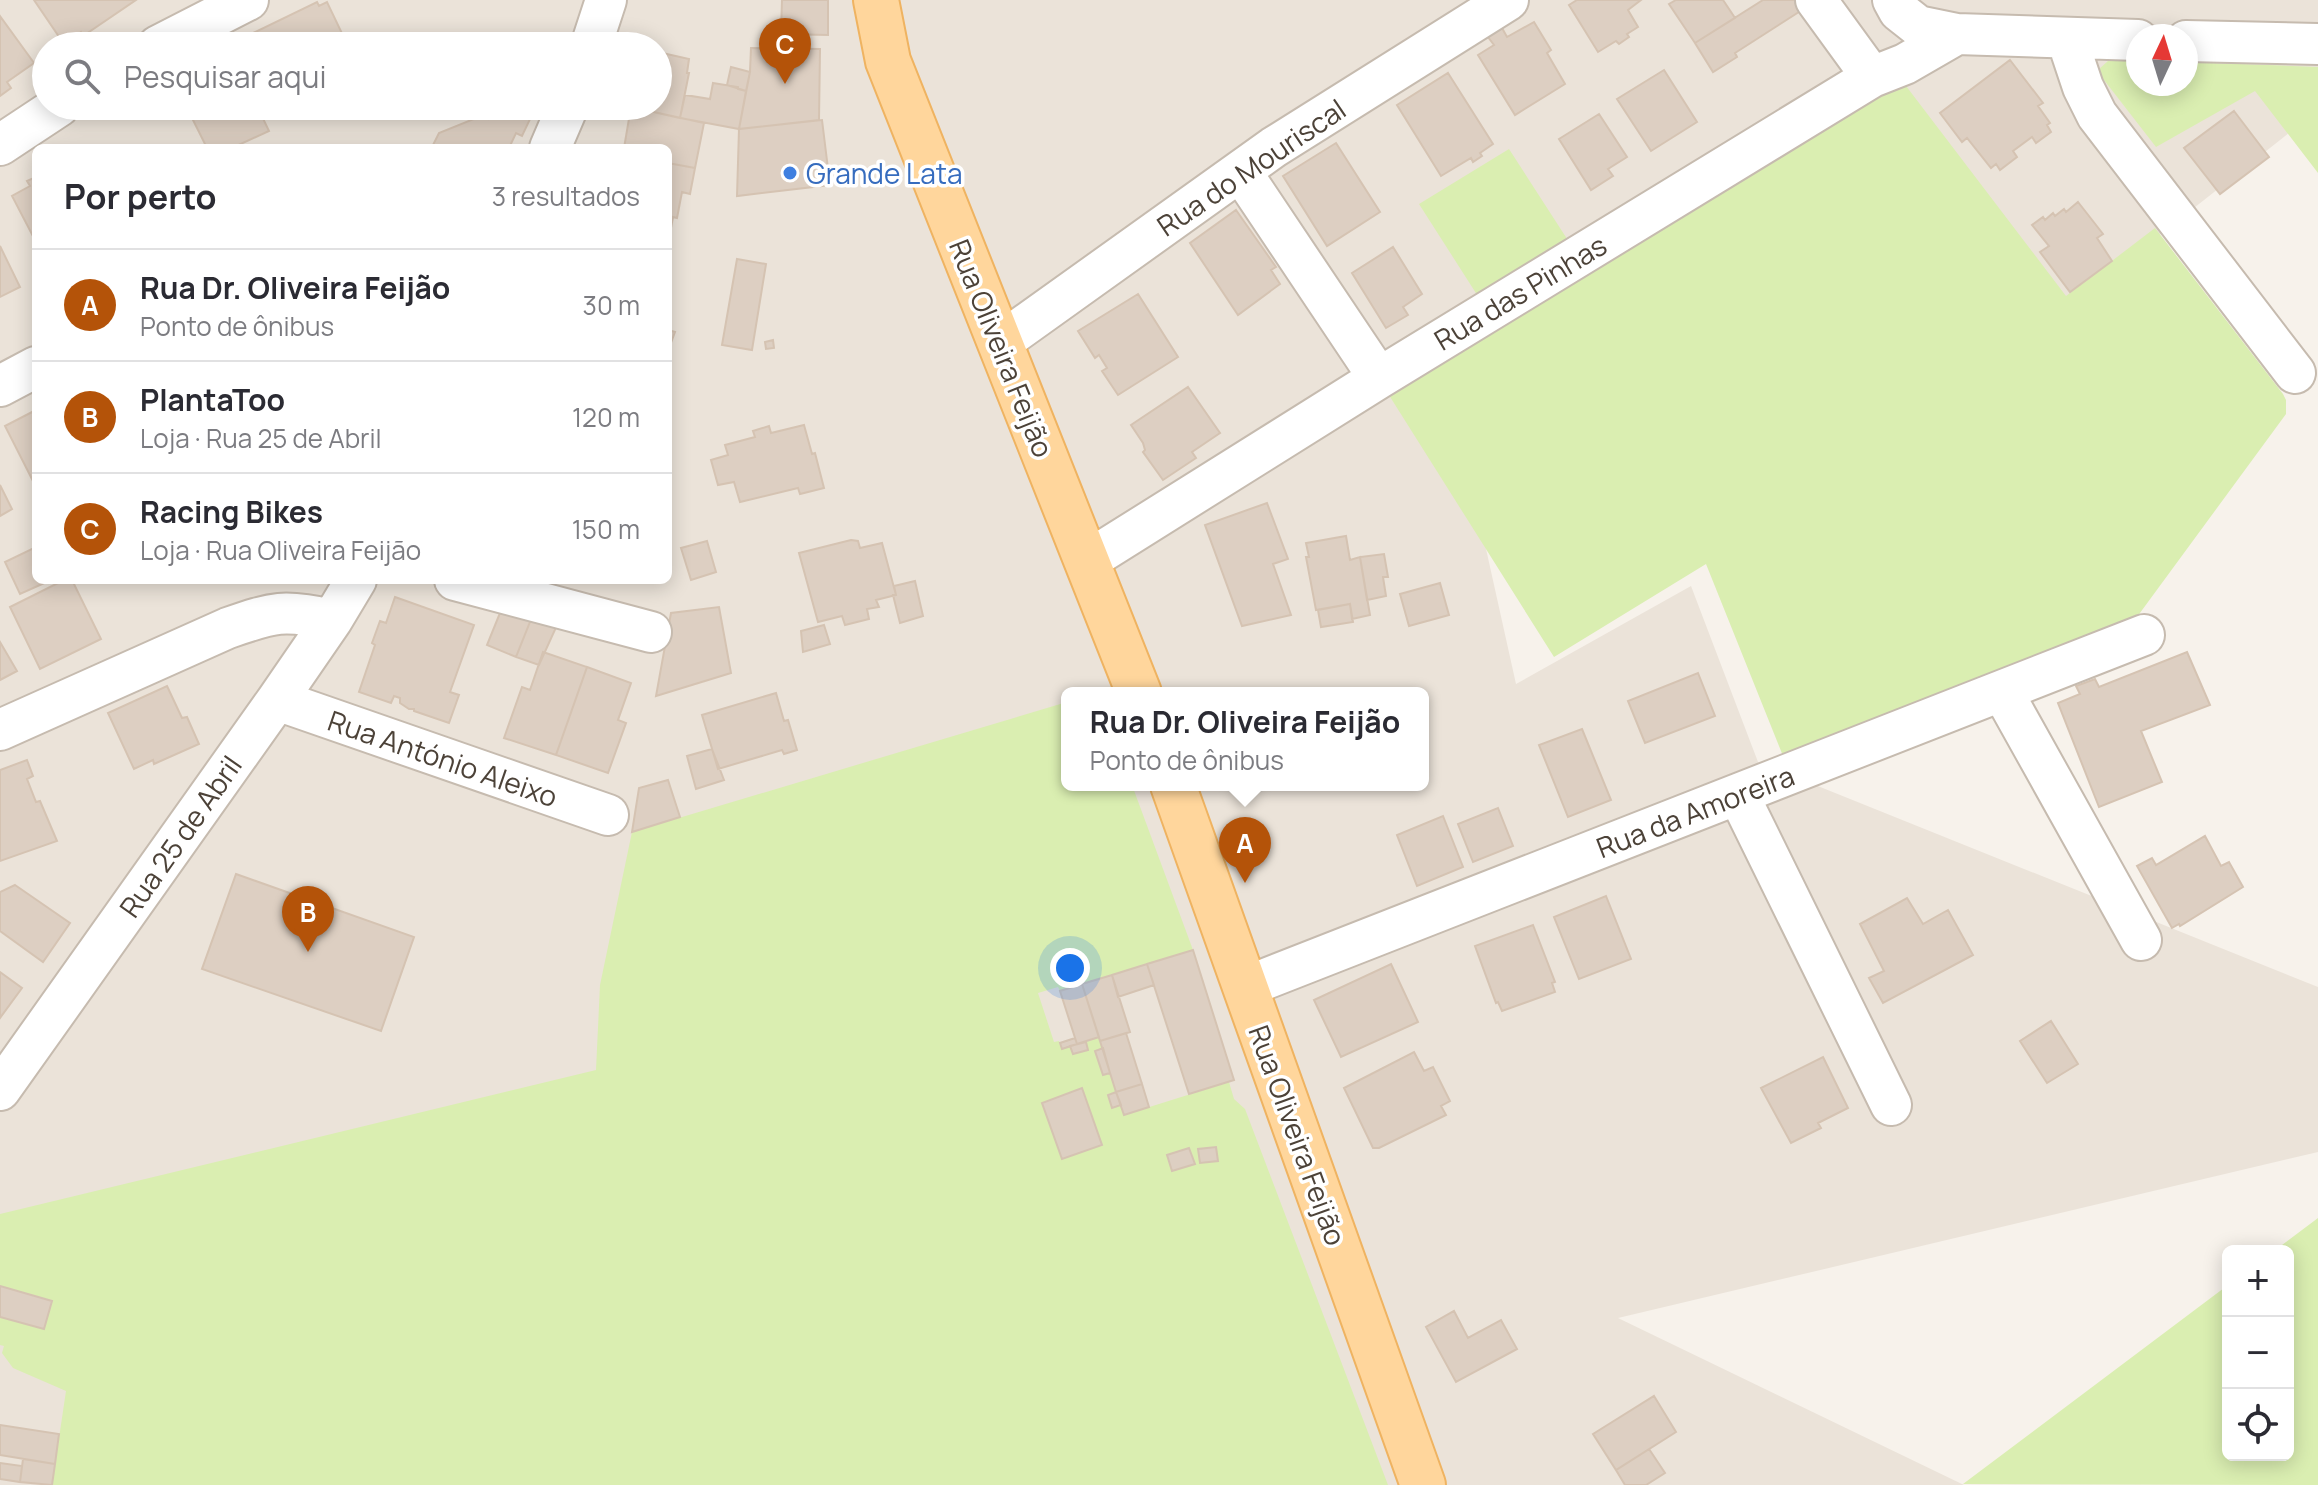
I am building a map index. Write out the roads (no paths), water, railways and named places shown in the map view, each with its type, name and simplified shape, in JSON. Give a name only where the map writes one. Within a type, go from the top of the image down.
[{"type":"main road","name":"Rua Oliveira Feijão","points":[[876,0],[888,61],[1137,687]]},
{"type":"main road","name":"Rua Oliveira Feijão","points":[[1175,791],[1423,1485]]},
{"type":"street","points":[[185,32],[248,0]]},
{"type":"street","points":[[596,32],[606,0]]},
{"type":"street","name":"Rua do Mouriscal","points":[[1000,343],[1274,147],[1508,0]]},
{"type":"street","points":[[1816,0],[1872,77]]},
{"type":"street","points":[[1893,0],[1899,11],[1918,26],[1957,34],[2126,40]]},
{"type":"street","name":"Rua das Pinhas","points":[[1087,561],[1379,378],[1872,77],[1905,64],[1957,34]]},
{"type":"street","points":[[2067,39],[2083,87],[2097,115],[2295,373]]},
{"type":"street","points":[[2198,41],[2318,44]]},
{"type":"street","points":[[0,145],[38,120]]},
{"type":"street","points":[[552,144],[562,120]]},
{"type":"street","points":[[1241,172],[1379,378]]},
{"type":"street","points":[[0,386],[32,369]]},
{"type":"street","name":"Rua 25 de Abril","points":[[0,1090],[277,700],[354,584]]},
{"type":"street","points":[[470,584],[651,632]]},
{"type":"street","points":[[0,730],[228,628],[260,617],[284,611],[332,620]]},
{"type":"street","name":"Rua da Amoreira","points":[[1245,987],[2144,635]]},
{"type":"street","points":[[2002,691],[2141,940]]},
{"type":"street","name":"Rua António Aleixo","points":[[277,700],[608,815]]},
{"type":"street","points":[[1738,794],[1891,1105]]},
{"type":"place","name":"Racing Bikes","points":[[785,84]]},
{"type":"place","name":"Grande Lata","points":[[790,173]]},
{"type":"place","name":"Rua Dr. Oliveira Feijão","points":[[1245,883]]},
{"type":"place","name":"PlantaToo","points":[[308,952]]}]
